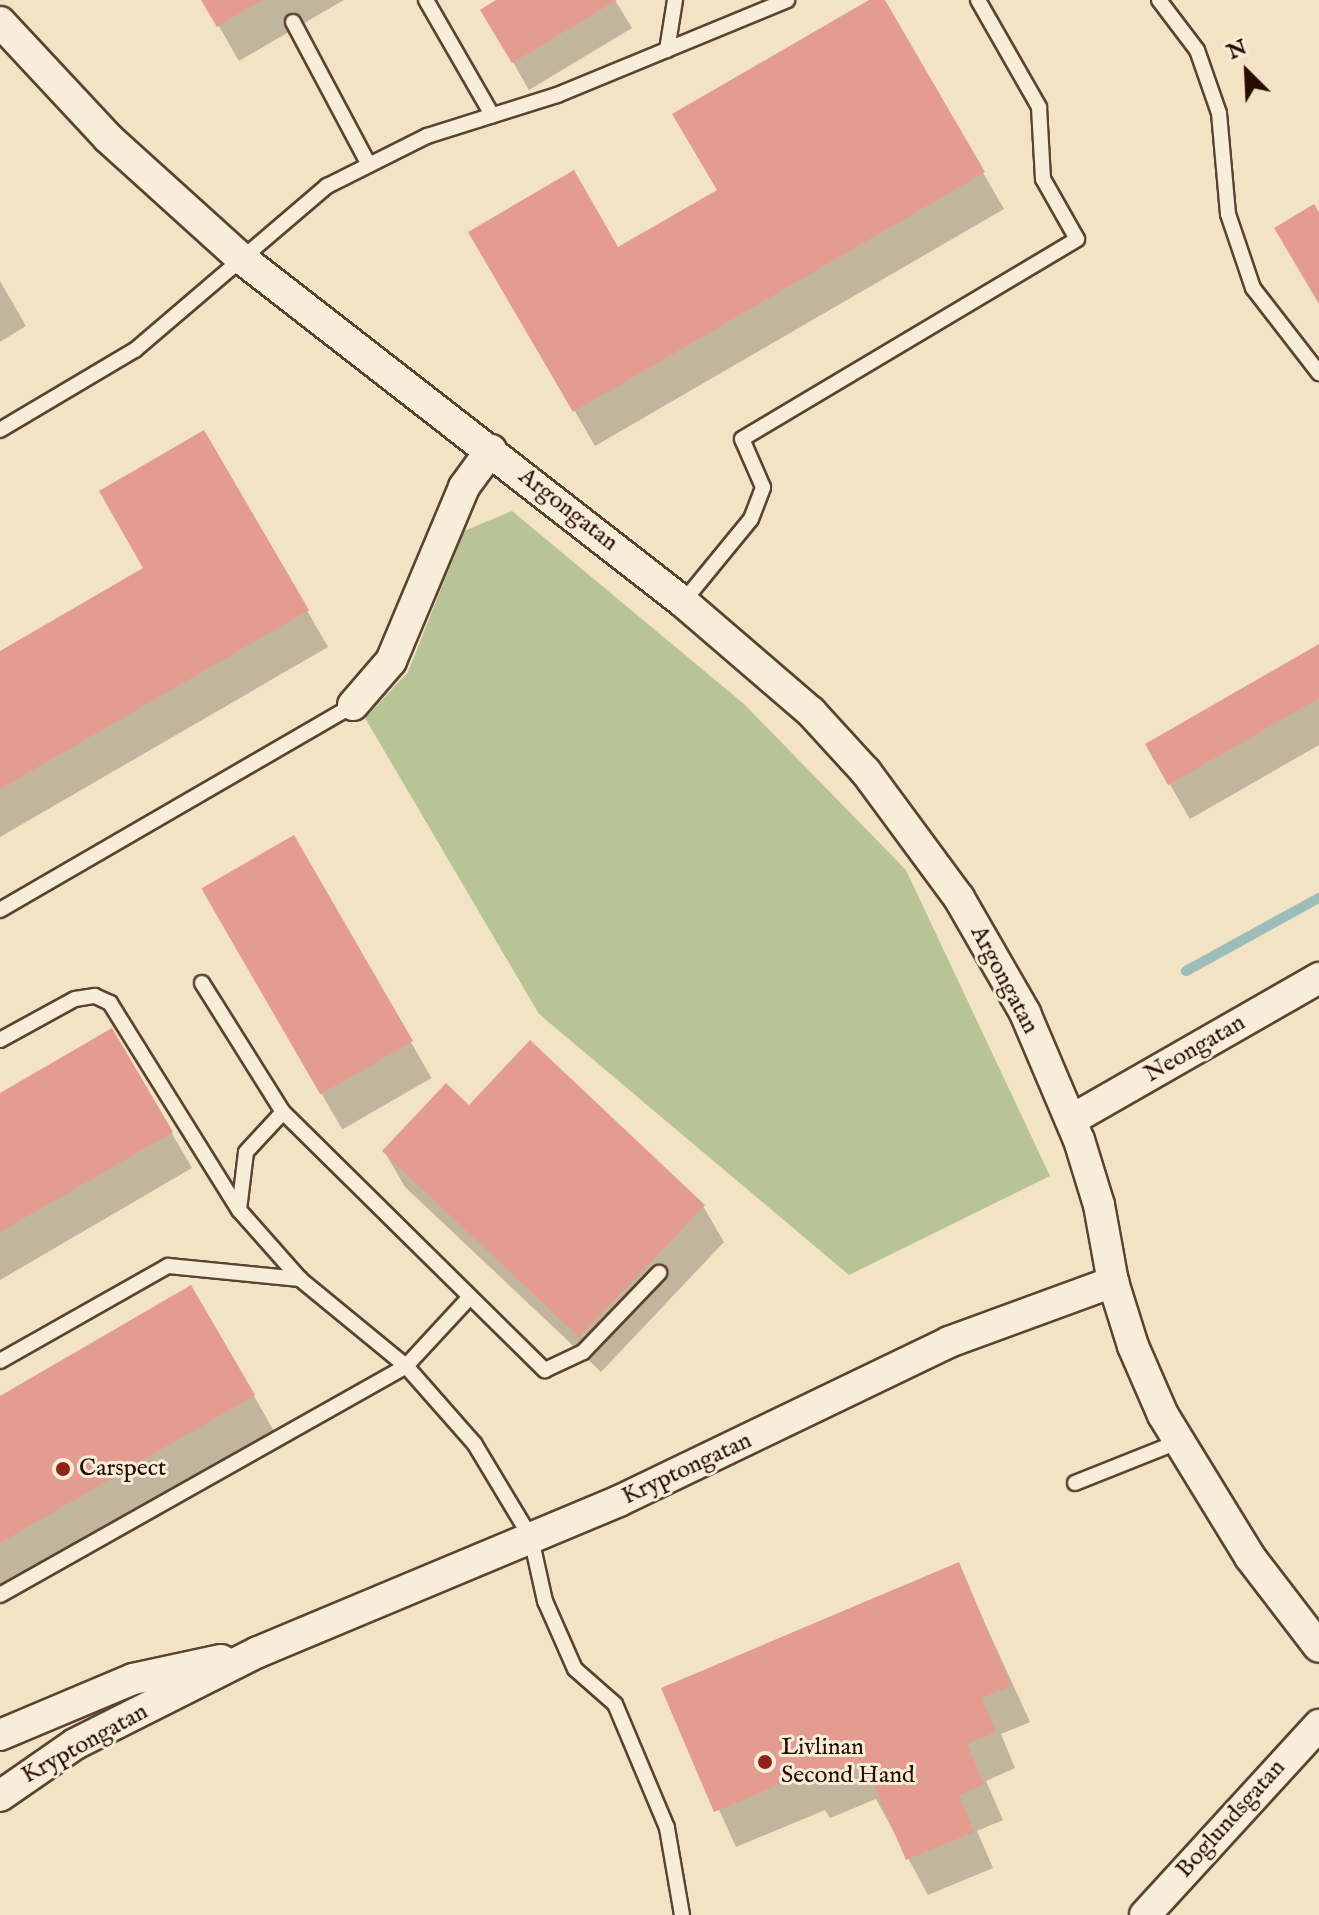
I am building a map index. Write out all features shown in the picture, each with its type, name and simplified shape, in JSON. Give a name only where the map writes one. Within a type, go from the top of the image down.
[{"type":"street","name":"Argongatan","points":[[0,22],[108,138],[241,258],[683,602],[811,712],[914,833],[959,898],[1025,1013],[1071,1120],[1099,1205],[1113,1282],[1133,1346],[1178,1442],[1250,1557],[1319,1647]]},
{"type":"street","points":[[353,705],[391,661],[464,487],[491,450]]},
{"type":"street","name":"Neongatan","points":[[1071,1120],[1319,978]]},
{"type":"street","name":"Kryptongatan","points":[[0,1796],[75,1744],[258,1652],[531,1538],[827,1404],[949,1342],[1113,1282]]},
{"type":"street","name":"Kryptongatan","points":[[0,1735],[133,1679],[258,1652]]},
{"type":"street","name":"Boglundsgatan","points":[[1145,1915],[1319,1725]]},
{"type":"lane","points":[[426,0],[492,115]]},
{"type":"lane","points":[[667,50],[675,0]]},
{"type":"lane","points":[[0,430],[135,350],[327,186],[368,163],[427,136],[667,50],[787,0]]},
{"type":"lane","points":[[683,602],[751,519],[763,487],[742,439],[1077,239],[1043,179],[1039,107],[978,0]]},
{"type":"lane","points":[[1159,0],[1197,50],[1219,113],[1228,214],[1253,288],[1319,373]]},
{"type":"lane","points":[[293,22],[368,163]]},
{"type":"lane","points":[[0,910],[353,705]]},
{"type":"lane","points":[[202,983],[283,1112],[545,1370],[583,1352],[659,1273]]},
{"type":"lane","points":[[0,1040],[75,999],[95,996],[110,1003],[239,1210],[300,1279],[406,1366],[474,1443],[531,1538],[545,1601],[575,1669],[615,1704],[667,1828],[682,1915]]},
{"type":"lane","points":[[239,1210],[246,1152],[283,1112]]},
{"type":"lane","points":[[0,1361],[168,1266],[300,1279]]},
{"type":"lane","points":[[0,1595],[406,1366],[469,1298]]},
{"type":"lane","points":[[1075,1483],[1178,1442]]},
{"type":"green space","points":[[512,511],[744,704],[906,870],[1050,1176],[849,1275],[539,1014],[365,718],[408,672],[464,531]]},
{"type":"building","points":[[201,0],[262,0],[217,27]]},
{"type":"building","points":[[496,0],[617,0],[512,63],[480,10]]},
{"type":"building","points":[[869,0],[885,0],[985,172],[573,412],[468,232],[574,170],[618,247],[717,190],[672,114]]},
{"type":"building","points":[[1314,204],[1319,212],[1319,304],[1274,228]]},
{"type":"building","points":[[204,430],[309,610],[0,789],[0,651],[143,568],[99,491]]},
{"type":"building","points":[[1319,644],[1319,698],[1168,785],[1145,744]]},
{"type":"building","points":[[294,835],[413,1041],[320,1095],[201,888]]},
{"type":"building","points":[[112,1028],[173,1132],[0,1232],[0,1093]]},
{"type":"building","points":[[530,1040],[705,1205],[579,1337],[382,1151],[446,1083],[469,1105]]},
{"type":"building","name":"Carspect","points":[[191,1285],[255,1395],[0,1543],[0,1396]]},
{"type":"building","points":[[959,1562],[1011,1686],[982,1698],[996,1732],[967,1744],[984,1784],[959,1795],[974,1832],[906,1860],[873,1783],[866,1786],[857,1763],[808,1783],[804,1774],[714,1812],[661,1688]]},
{"type":"waterway","points":[[1186,971],[1319,898]]},
{"type":"place","name":"Carspect","points":[[63,1469]]},
{"type":"place","name":"Livlinan Second Hand","points":[[765,1762]]}]
